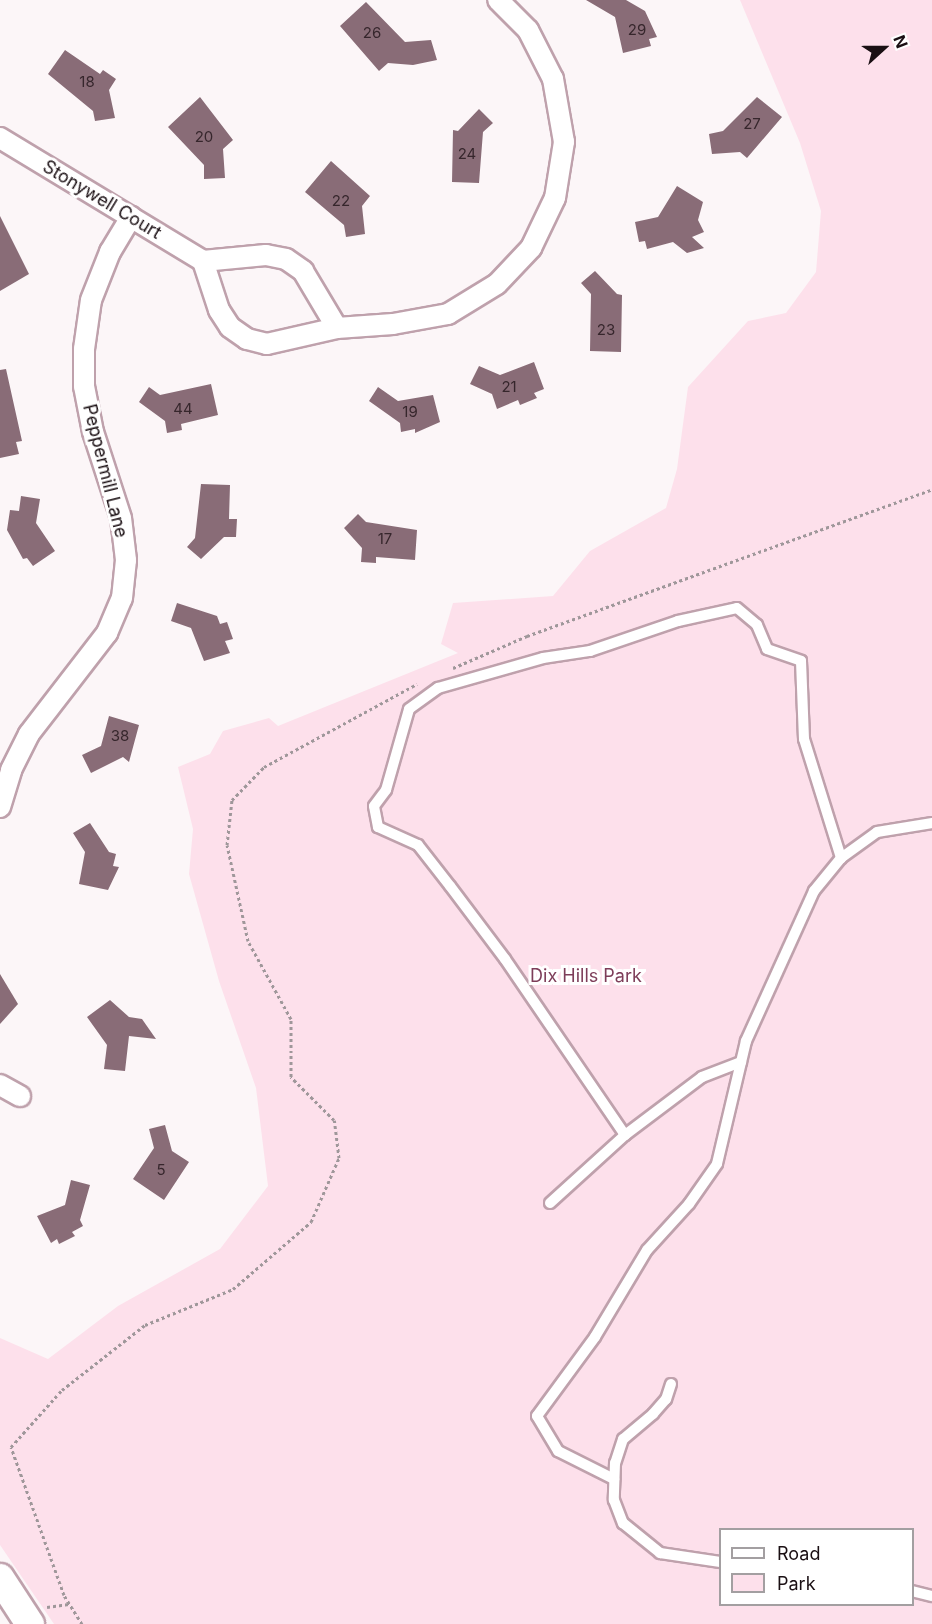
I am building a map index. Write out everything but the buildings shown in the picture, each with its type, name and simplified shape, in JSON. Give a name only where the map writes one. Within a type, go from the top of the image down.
[{"type":"main road","points":[[1,1580],[30,1624]]},
{"type":"street","points":[[336,328],[303,271],[286,259],[266,255],[203,261],[219,310],[230,327],[247,339],[267,344],[336,328],[393,324],[448,314],[498,284],[531,248],[555,198],[564,142],[553,79],[528,30],[498,0]]},
{"type":"street","name":"Stonywell Court","points":[[0,138],[203,261]]},
{"type":"street","name":"Peppermill Lane","points":[[0,807],[11,770],[29,734],[107,633],[122,598],[126,560],[121,518],[93,432],[84,386],[84,349],[91,300],[110,252],[131,217]]},
{"type":"street","points":[[0,1085],[20,1096]]},
{"type":"lane","points":[[625,1135],[505,959],[418,845],[378,827],[374,806],[386,790],[409,709],[438,688],[543,658],[590,651],[678,621],[737,608],[756,625],[767,649],[801,661],[800,703],[804,739],[841,858]]},
{"type":"lane","points":[[615,1479],[558,1451],[537,1416],[595,1337],[647,1250],[688,1204],[717,1164],[746,1041],[814,891],[841,858],[877,832],[932,823]]},
{"type":"lane","points":[[550,1203],[625,1135],[702,1077],[741,1062]]},
{"type":"lane","points":[[671,1384],[666,1399],[653,1414],[623,1439],[615,1479],[614,1500],[623,1522],[660,1553],[719,1562]]},
{"type":"lane","points":[[914,1592],[932,1596]]},
{"type":"path","points":[[445,671],[527,636],[932,489]]},
{"type":"path","points":[[82,1624],[64,1595],[11,1447],[62,1390],[144,1325],[233,1289],[311,1222],[339,1158],[334,1120],[291,1077],[291,1019],[248,941],[227,845],[232,800],[264,767],[425,680]]},
{"type":"green space","name":"Dix Hills Park","points":[[740,0],[932,0],[932,1624],[54,1624],[0,1545],[0,1338],[48,1359],[118,1306],[220,1249],[268,1186],[256,1088],[219,981],[189,874],[193,829],[178,767],[210,754],[223,731],[269,718],[278,726],[458,653],[441,644],[453,603],[553,596],[590,551],[666,508],[677,469],[688,387],[748,321],[786,313],[816,272],[821,211],[800,143]]}]
